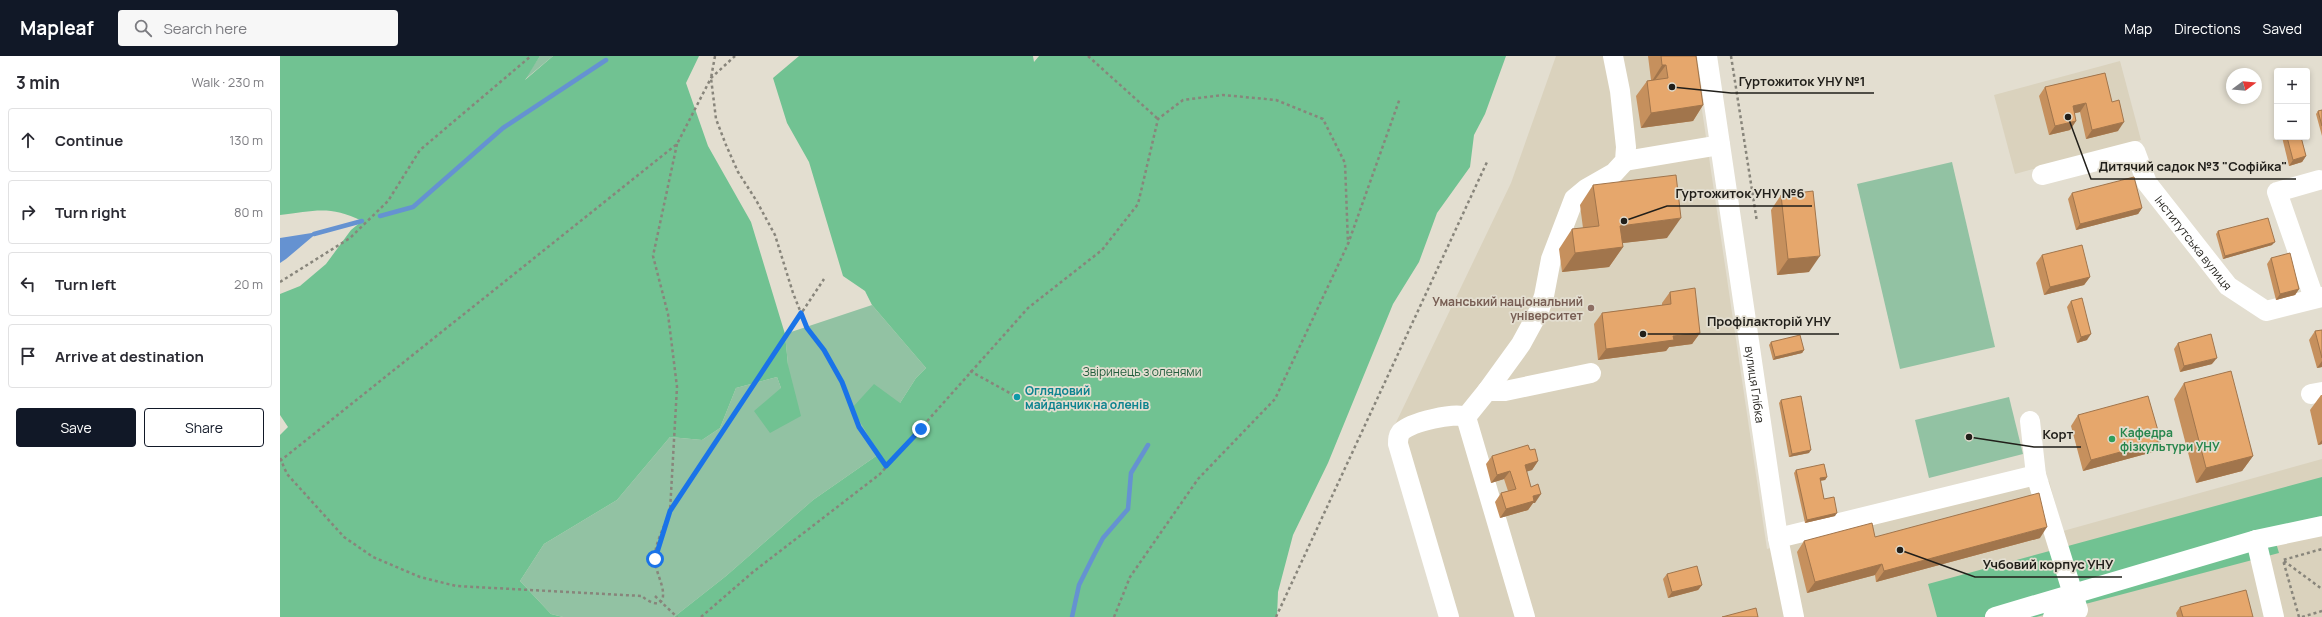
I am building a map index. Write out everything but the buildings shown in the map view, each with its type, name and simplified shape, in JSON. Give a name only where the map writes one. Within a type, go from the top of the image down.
[{"type":"street","points":[[1612,56],[1620,91],[1626,148],[1625,161]]},
{"type":"street","name":"вулиця Глібка","points":[[1707,56],[1778,538],[1794,617]]},
{"type":"street","points":[[1466,418],[1521,344],[1539,311],[1544,296],[1551,259],[1574,199],[1586,189],[1614,173],[1625,161],[1720,145]]},
{"type":"street","name":"Інститутська вулиця","points":[[2042,175],[2135,151],[2148,183],[2228,286],[2266,311],[2318,297]]},
{"type":"street","points":[[2318,297],[2277,192],[2319,180]]},
{"type":"street","points":[[1487,391],[1512,390],[1590,373]]},
{"type":"street","points":[[1449,617],[1398,444],[1398,437],[1402,431],[1421,423],[1459,414],[1466,418],[1525,617]]},
{"type":"street","points":[[2030,421],[2036,475],[2078,610],[2053,617]]},
{"type":"street","points":[[1778,538],[2036,475]]},
{"type":"street","points":[[1995,617],[2256,540],[2322,526]]},
{"type":"street","points":[[2256,540],[2274,617]]},
{"type":"path","points":[[280,282],[350,238],[388,201],[420,150],[531,56]]},
{"type":"path","points":[[677,144],[281,460],[286,474],[344,536],[373,557],[420,577],[456,586],[642,596],[650,604],[656,604],[661,601],[663,593],[655,559],[670,511],[677,387],[668,314],[653,256],[677,144],[711,78],[715,56]]},
{"type":"path","points":[[711,78],[735,56]]},
{"type":"path","points":[[1088,56],[1158,119]]},
{"type":"path","points":[[1731,56],[1757,222]]},
{"type":"path","points":[[711,78],[716,119],[738,172],[756,200],[775,235],[807,328],[824,350],[842,382],[859,427],[886,466]]},
{"type":"path","points":[[701,617],[753,572],[880,474],[970,371],[1028,308],[1102,250],[1138,204],[1158,119],[1183,100],[1223,95],[1276,100],[1323,119],[1345,163],[1348,244]]},
{"type":"path","points":[[1114,617],[1130,578],[1198,479],[1275,399],[1348,244],[1400,98]]},
{"type":"path","points":[[1276,617],[1487,162]]},
{"type":"path","points":[[670,511],[824,280]]},
{"type":"path","points":[[970,371],[1016,397]]},
{"type":"path","points":[[2283,560],[2322,549]]},
{"type":"path","points":[[2283,560],[2322,589]]},
{"type":"path","points":[[2283,560],[2301,617],[2322,611]]},
{"type":"path","points":[[656,596],[677,617]]},
{"type":"shaded area","name":"Уманський національний університет","points":[[1556,56],[1694,56],[1767,549],[2049,481],[2063,531],[2322,459],[2322,617],[1445,617],[1391,433],[1511,183]]},
{"type":"shaded area","points":[[2120,61],[2141,140],[2015,174],[1994,95]]},
{"type":"green space","points":[[280,56],[540,56],[525,80],[553,56],[699,56],[686,83],[708,146],[751,222],[785,334],[788,365],[801,416],[770,433],[754,411],[781,388],[777,377],[736,388],[720,428],[702,440],[670,437],[617,500],[544,544],[520,581],[551,614],[563,617],[280,617],[280,435],[288,427],[280,415],[280,294],[300,286],[326,264],[351,230],[362,221],[351,216],[322,210],[280,215]]},
{"type":"green space","points":[[540,56],[553,56],[523,81]]},
{"type":"green space","name":"Звіринець з оленями","points":[[799,56],[1033,56],[1034,62],[1039,56],[1506,56],[1485,114],[1474,135],[1470,167],[1437,213],[1419,262],[1393,304],[1328,463],[1293,535],[1278,592],[1277,617],[674,617],[726,576],[813,500],[879,454],[852,408],[874,384],[900,403],[916,378],[926,368],[872,305],[865,291],[843,276],[809,162],[787,123],[773,78]]},
{"type":"green space","points":[[1952,162],[1995,347],[1900,369],[1857,184]]},
{"type":"green space","points":[[872,305],[926,368],[916,378],[900,403],[879,454],[813,500],[726,576],[674,617],[563,617],[551,614],[520,581],[544,544],[617,500],[670,437],[702,440],[720,428],[736,388],[777,377],[781,388],[770,433],[788,365],[785,334]]},
{"type":"green space","points":[[2009,397],[2023,454],[1929,478],[1915,420]]},
{"type":"green space","points":[[2322,477],[2322,518],[2274,536],[2279,553],[2036,617],[1937,617],[1928,584]]},
{"type":"water","points":[[318,232],[286,259],[280,263],[280,238]]},
{"type":"waterway","points":[[380,216],[413,207],[503,128],[606,60]]},
{"type":"waterway","points":[[314,234],[362,221]]},
{"type":"waterway","points":[[1072,617],[1079,585],[1094,555],[1103,538],[1128,509],[1131,473],[1148,445]]},
{"type":"place","name":"Гуртожиток УНУ №1","points":[[1672,87]]},
{"type":"place","name":"Дитячий садок №3 \"Софійка\"","points":[[2068,117]]},
{"type":"place","name":"Гуртожиток УНУ №6","points":[[1624,221]]},
{"type":"place","name":"Уманський національний університет","points":[[1591,308]]},
{"type":"place","name":"Профілакторій УНУ","points":[[1643,334]]},
{"type":"place","name":"Оглядовий майданчик на оленів","points":[[1017,397]]},
{"type":"place","name":"Корт","points":[[1969,437]]},
{"type":"place","name":"Кафедра фізкультури УНУ","points":[[2112,439]]},
{"type":"place","name":"Учбовий корпус УНУ","points":[[1900,550]]},
{"type":"route","points":[[655,559],[670,511],[801,313],[807,328],[824,350],[842,382],[859,427],[886,466],[921,429]]}]
